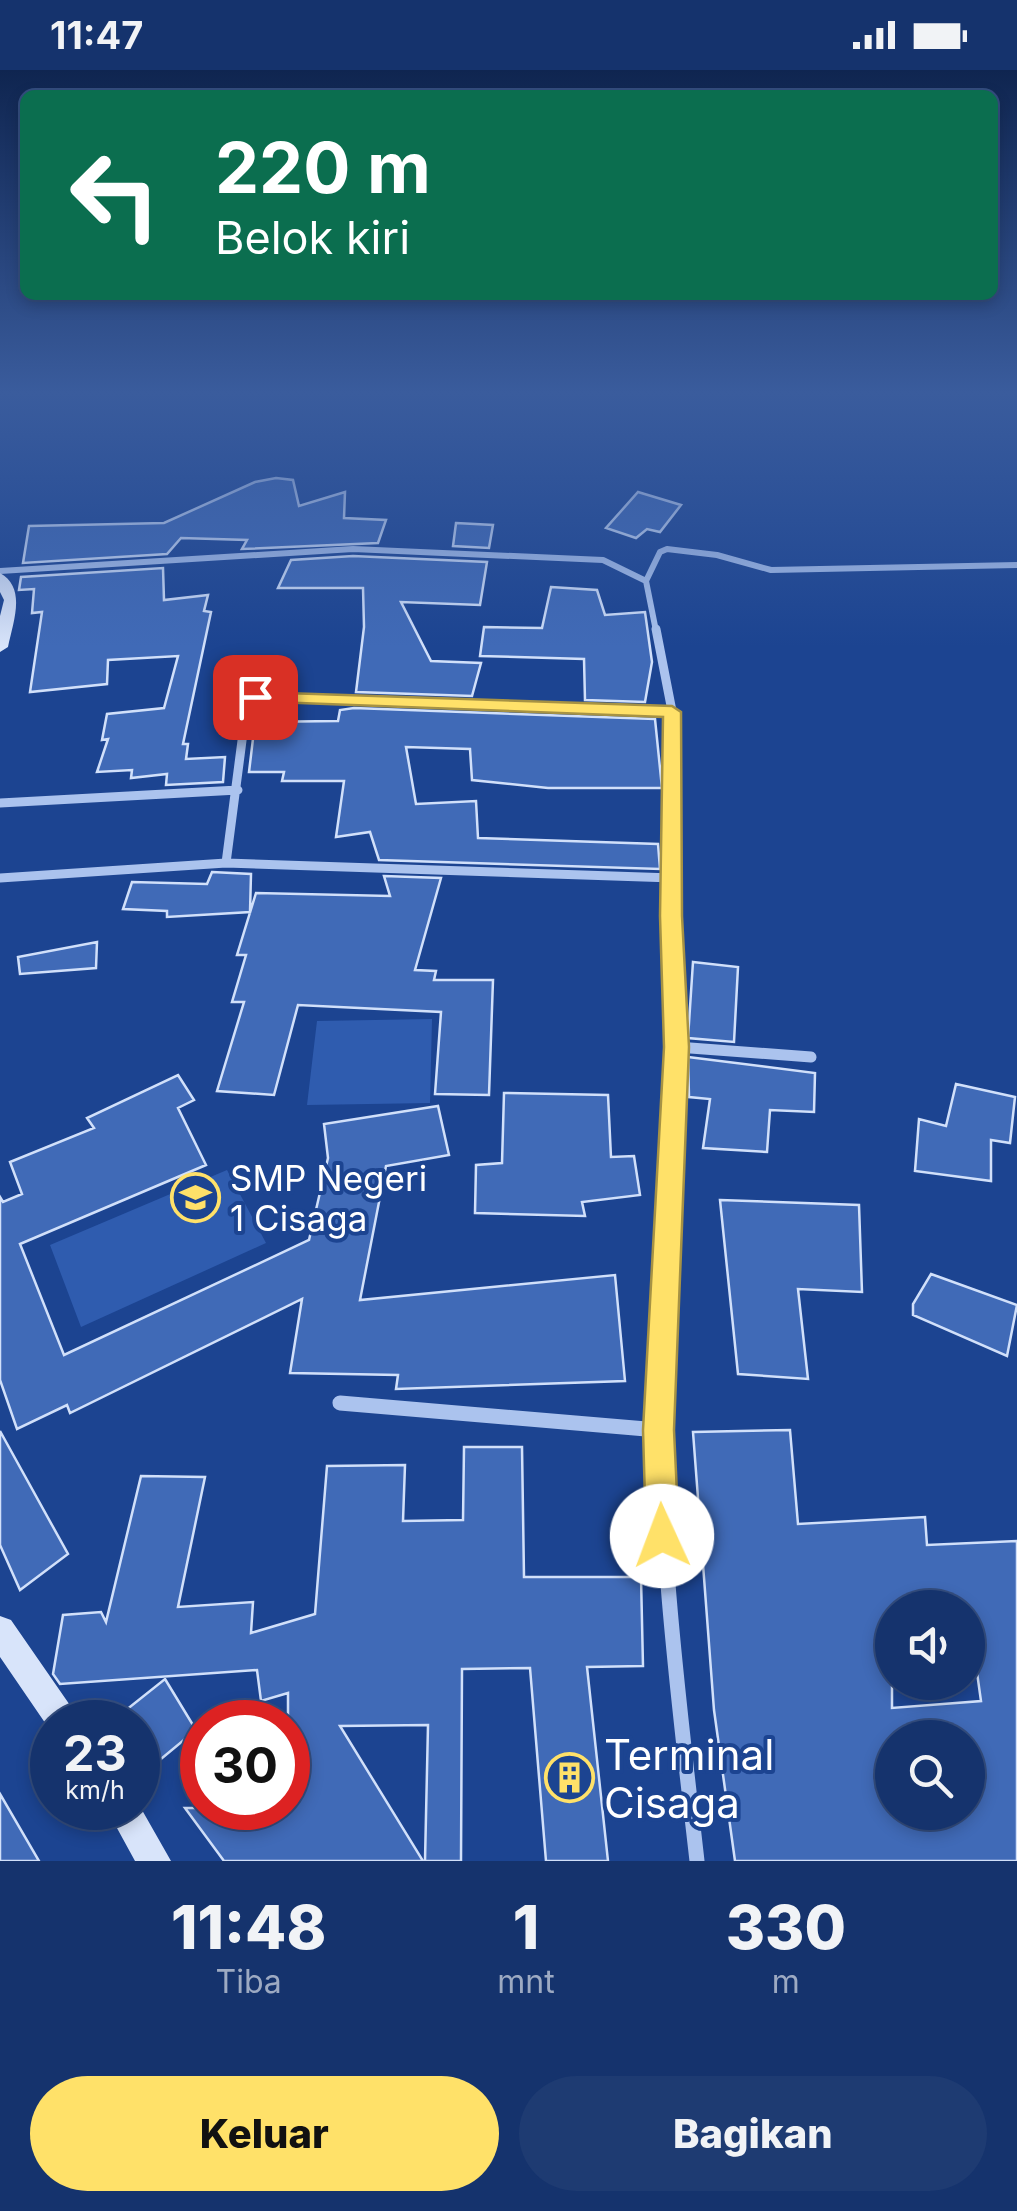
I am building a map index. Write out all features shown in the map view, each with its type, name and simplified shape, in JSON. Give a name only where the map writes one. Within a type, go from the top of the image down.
[{"type":"main road","points":[[0,574],[11,600],[0,646]]},
{"type":"main road","points":[[0,1631],[48,1700]]},
{"type":"main road","points":[[135,1830],[154,1861]]},
{"type":"street","points":[[0,574],[58,564],[374,548],[603,560],[633,570],[646,581]]},
{"type":"street","points":[[697,1861],[672,1674],[658,1430],[676,1047],[672,712],[646,581],[660,552],[666,549],[717,554],[771,570],[1017,564]]},
{"type":"street","points":[[226,863],[248,702],[266,695],[672,712]]},
{"type":"street","points":[[0,803],[238,790]]},
{"type":"street","points":[[0,878],[226,863],[673,878]]},
{"type":"street","points":[[676,1047],[811,1057]]},
{"type":"street","points":[[340,1403],[658,1430]]},
{"type":"shaded area","points":[[432,1019],[430,1103],[307,1105],[317,1021]]},
{"type":"shaded area","points":[[227,1170],[266,1243],[81,1327],[50,1245]]},
{"type":"building","points":[[293,480],[299,506],[345,492],[344,518],[386,520],[378,543],[242,549],[247,540],[181,538],[167,554],[23,563],[29,526],[164,523],[255,482]]},
{"type":"building","points":[[638,492],[681,505],[660,532],[647,529],[636,538],[606,528]]},
{"type":"building","points":[[456,523],[493,525],[489,548],[453,546]]},
{"type":"building","points":[[353,556],[487,562],[480,605],[401,602],[431,661],[481,663],[472,696],[356,692],[364,627],[363,588],[278,588],[291,560]]},
{"type":"building","points":[[163,568],[164,600],[208,595],[204,611],[211,612],[183,744],[188,744],[186,759],[225,757],[223,782],[166,785],[167,774],[131,778],[132,770],[97,772],[108,739],[102,740],[107,714],[164,708],[178,656],[108,660],[107,684],[30,692],[42,612],[32,613],[34,589],[19,590],[21,577]]},
{"type":"building","points":[[551,587],[597,590],[605,615],[645,612],[652,662],[645,702],[585,700],[584,659],[480,656],[484,627],[542,628]]},
{"type":"building","points":[[340,710],[655,719],[662,788],[548,788],[472,780],[470,749],[406,747],[416,804],[476,801],[478,838],[658,844],[660,869],[379,860],[370,832],[336,837],[344,781],[282,781],[284,772],[249,772],[255,722],[338,721]]},
{"type":"building","points":[[212,872],[251,874],[250,912],[167,917],[167,911],[123,909],[132,882],[207,884]]},
{"type":"building","points":[[384,876],[441,878],[415,970],[436,971],[434,980],[493,980],[489,1095],[435,1094],[441,1012],[298,1005],[274,1095],[217,1091],[244,1002],[232,1002],[246,955],[237,955],[256,893],[390,896]]},
{"type":"building","points":[[97,942],[96,968],[20,974],[18,957]]},
{"type":"building","points":[[693,962],[738,967],[734,1042],[688,1038]]},
{"type":"building","points":[[688,1057],[815,1073],[814,1112],[770,1110],[767,1152],[703,1148],[710,1099],[689,1097]]},
{"type":"building","points":[[178,1075],[194,1100],[178,1108],[206,1165],[20,1244],[64,1355],[309,1240],[328,1158],[324,1124],[438,1106],[449,1155],[386,1166],[360,1300],[615,1275],[625,1381],[396,1389],[398,1375],[290,1373],[302,1299],[70,1413],[67,1405],[17,1429],[0,1380],[0,1197],[3,1202],[22,1194],[10,1162],[94,1128],[87,1118]]},
{"type":"building","points":[[956,1084],[1015,1097],[1010,1143],[991,1140],[991,1181],[915,1171],[919,1119],[946,1126]]},
{"type":"building","points":[[504,1093],[608,1095],[611,1157],[634,1156],[640,1195],[582,1202],[585,1216],[475,1213],[476,1165],[502,1163]]},
{"type":"building","points":[[720,1200],[859,1205],[862,1292],[798,1289],[808,1379],[738,1374]]},
{"type":"building","points":[[931,1274],[1017,1305],[1007,1356],[913,1315],[913,1304]]},
{"type":"building","points":[[790,1430],[798,1524],[925,1517],[927,1545],[1017,1541],[1017,1861],[735,1861],[714,1710],[693,1432]]},
{"type":"building","points":[[0,1431],[68,1554],[20,1590],[0,1545]]},
{"type":"building","points":[[464,1447],[522,1447],[524,1577],[641,1577],[643,1666],[587,1667],[608,1861],[546,1861],[530,1668],[462,1669],[461,1861],[425,1861],[428,1725],[340,1726],[423,1861],[224,1861],[201,1830],[310,1830],[310,1700],[288,1700],[288,1693],[261,1700],[257,1670],[60,1684],[53,1674],[63,1615],[101,1612],[106,1622],[141,1476],[205,1477],[178,1607],[253,1602],[251,1633],[315,1614],[327,1466],[405,1465],[403,1521],[463,1520]]},
{"type":"building","points":[[165,1679],[180,1704],[180,1743],[160,1760],[160,1700],[139,1700]]},
{"type":"building","points":[[0,1794],[39,1861],[0,1861]]},
{"type":"place","name":"SMP Negeri 1 Cisaga","points":[[195,1198]]},
{"type":"place","name":"Terminal Cisaga","points":[[569,1778]]},
{"type":"route","points":[[255,697],[672,712],[671,916],[676,1047],[658,1430],[662,1536]]}]
